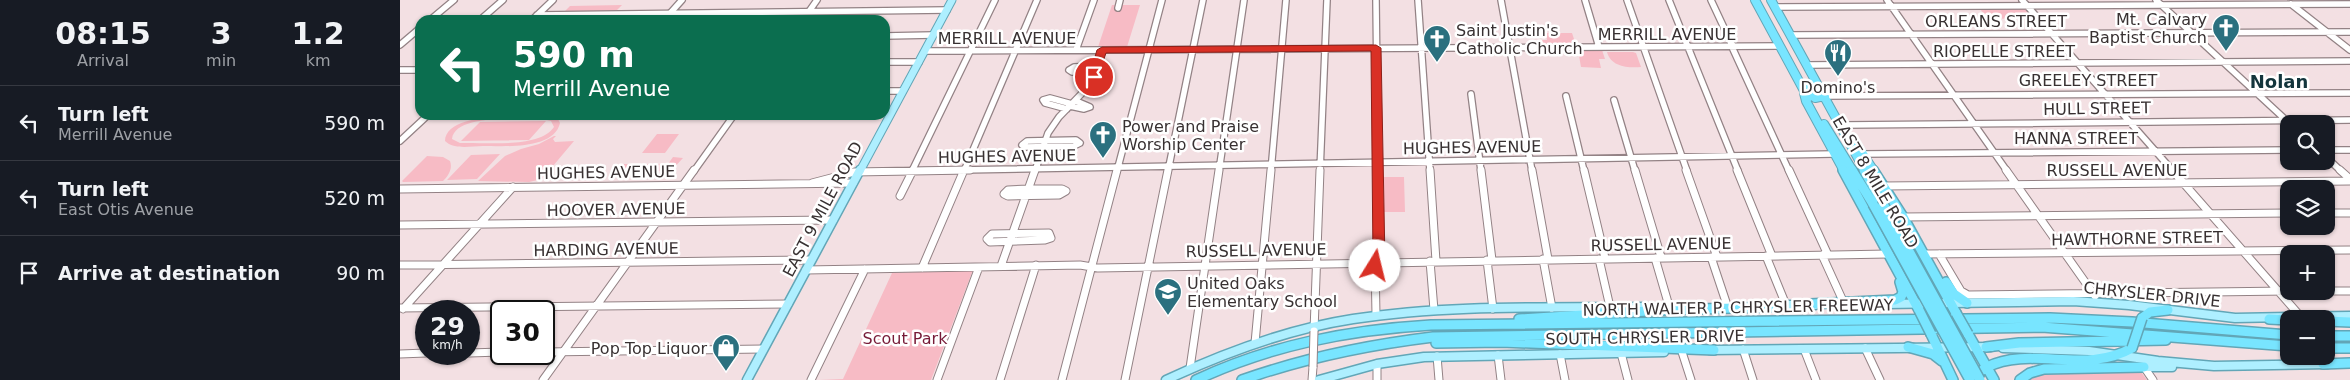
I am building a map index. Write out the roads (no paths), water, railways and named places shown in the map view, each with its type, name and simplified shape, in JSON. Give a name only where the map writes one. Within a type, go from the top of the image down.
[{"type":"highway","name":"EAST 8 MILE ROAD","points":[[1755,0],[1804,93],[1878,204],[1980,380]]},
{"type":"highway","points":[[1760,0],[1778,34],[1782,36],[1791,35]]},
{"type":"highway","name":"EAST 8 MILE ROAD","points":[[1773,4],[1825,96],[1903,217],[1954,308]]},
{"type":"highway","points":[[1780,47],[1793,49],[1805,68],[1814,76]]},
{"type":"highway","points":[[1790,66],[1798,73],[1812,96],[1817,98],[1825,96]]},
{"type":"highway","points":[[1804,93],[1806,101],[1833,154],[1895,265],[1953,380]]},
{"type":"highway","name":"EAST 8 MILE ROAD","points":[[1842,122],[1878,204],[1971,380]]},
{"type":"highway","points":[[1924,254],[1931,260],[1951,290],[1967,303]]},
{"type":"highway","points":[[1810,304],[1900,298],[1903,292],[1895,265]]},
{"type":"highway","points":[[1431,325],[1663,310],[1772,307],[1782,305]]},
{"type":"highway","points":[[1954,308],[1994,380]]},
{"type":"highway","points":[[1971,380],[1979,371],[1986,367],[2008,362],[2096,361],[2128,352],[2142,318],[2150,312],[2168,310]]},
{"type":"highway","name":"NORTH WALTER P. CHRYSLER FREEWAY","points":[[1196,380],[1246,359],[1296,343],[1358,330],[1431,325],[2040,318],[2132,322],[2280,334]]},
{"type":"highway","points":[[2269,319],[2280,320]]},
{"type":"highway","points":[[2335,321],[2350,322]]},
{"type":"highway","points":[[1242,380],[1284,365],[1389,342],[1433,337],[2013,327],[2088,329],[2280,345]]},
{"type":"highway","points":[[2335,336],[2350,336]]},
{"type":"highway","points":[[1986,347],[2028,343],[2203,339]]},
{"type":"highway","points":[[1389,342],[1413,344],[1501,342],[1714,350]]},
{"type":"highway","points":[[1908,347],[1934,354],[1946,365]]},
{"type":"highway","points":[[2335,348],[2350,348]]},
{"type":"highway","points":[[2335,365],[2349,366]]},
{"type":"highway","points":[[2020,380],[2030,373],[2044,369],[2144,367]]},
{"type":"main road","name":"EAST 9 MILE ROAD","points":[[890,115],[952,0]]},
{"type":"main road","name":"EAST 9 MILE ROAD","points":[[746,380],[887,120]]},
{"type":"main road","name":"CHRYSLER DRIVE","points":[[1847,303],[1954,308],[1967,303],[2099,302],[2203,315],[2280,318]]},
{"type":"main road","points":[[1166,380],[1190,368],[1255,343],[1376,315],[1434,310],[1810,304]]},
{"type":"main road","name":"CHRYSLER DRIVE","points":[[2335,316],[2350,316]]},
{"type":"main road","points":[[1975,347],[2128,352],[2214,366]]},
{"type":"main road","name":"SOUTH CHRYSLER DRIVE","points":[[1319,380],[1377,364],[1437,356],[1682,352],[1743,349],[1975,347]]},
{"type":"main road","points":[[2144,367],[2280,365]]},
{"type":"street","points":[[436,15],[454,0]]},
{"type":"street","points":[[486,15],[503,0]]},
{"type":"street","points":[[537,15],[554,0]]},
{"type":"street","points":[[670,13],[682,0]]},
{"type":"street","points":[[807,15],[817,0]]},
{"type":"street","points":[[900,196],[995,0]]},
{"type":"street","points":[[922,268],[1037,0]]},
{"type":"street","points":[[1076,50],[1094,0]]},
{"type":"street","points":[[1118,8],[1120,0]]},
{"type":"street","points":[[1062,380],[1162,0]]},
{"type":"street","points":[[1125,380],[1203,0]]},
{"type":"street","points":[[1190,368],[1244,0]]},
{"type":"street","points":[[1255,343],[1286,0]]},
{"type":"street","points":[[1312,380],[1327,0]]},
{"type":"street","points":[[1376,0],[1378,162],[1376,315]]},
{"type":"street","points":[[1418,0],[1429,161],[1434,310]]},
{"type":"street","points":[[1501,0],[1530,160],[1552,308]]},
{"type":"street","points":[[1585,0],[1599,47]]},
{"type":"street","points":[[1627,0],[1682,157],[1714,257],[1727,305]]},
{"type":"street","points":[[1669,0],[1732,156],[1769,256],[1782,305]]},
{"type":"street","points":[[1711,0],[1847,303]]},
{"type":"street","points":[[1887,0],[2099,302]]},
{"type":"street","points":[[2022,0],[2296,310]]},
{"type":"street","points":[[2156,0],[2281,115]]},
{"type":"street","points":[[2286,0],[2350,50]]},
{"type":"street","points":[[1773,4],[1892,7],[2350,4]]},
{"type":"street","points":[[537,15],[947,10]]},
{"type":"street","points":[[400,45],[415,32]]},
{"type":"street","name":"ORLEANS STREET","points":[[1791,35],[2350,32]]},
{"type":"street","points":[[890,36],[933,35]]},
{"type":"street","name":"MERRILL AVENUE","points":[[925,51],[1780,47]]},
{"type":"street","points":[[1000,266],[1052,126],[1090,84],[1102,50]]},
{"type":"street","name":"RIOPELLE STREET","points":[[1808,65],[2350,61]]},
{"type":"street","points":[[890,62],[919,62]]},
{"type":"street","points":[[400,70],[415,70]]},
{"type":"street","points":[[890,91],[903,91]]},
{"type":"street","name":"GREELEY STREET","points":[[1825,96],[2256,92],[2350,93]]},
{"type":"street","points":[[1471,94],[1480,160],[1493,309]]},
{"type":"street","points":[[1566,96],[1602,258],[1610,308]]},
{"type":"street","points":[[1614,100],[1658,258],[1669,306]]},
{"type":"street","points":[[400,141],[423,120]]},
{"type":"street","points":[[543,380],[730,120]]},
{"type":"street","name":"HULL STREET","points":[[2335,120],[2350,120]]},
{"type":"street","name":"HULL STREET","points":[[1842,122],[1974,124],[2280,122]]},
{"type":"street","points":[[1076,140],[1080,143],[1075,146],[1044,144],[1076,140]]},
{"type":"street","name":"HANNA STREET","points":[[1863,154],[2280,150]]},
{"type":"street","points":[[2335,150],[2350,150]]},
{"type":"street","name":"HUGHES AVENUE","points":[[812,183],[840,174],[859,172],[1833,154]]},
{"type":"street","points":[[2335,166],[2350,180]]},
{"type":"street","name":"RUSSELL AVENUE","points":[[1883,186],[2350,180]]},
{"type":"street","name":"HUGHES AVENUE","points":[[400,189],[854,183]]},
{"type":"street","points":[[401,310],[513,187]]},
{"type":"street","points":[[1062,189],[1066,192],[1059,196],[1026,193],[1062,189]]},
{"type":"street","points":[[1903,217],[2280,213]]},
{"type":"street","points":[[2335,213],[2350,213]]},
{"type":"street","name":"HOOVER AVENUE","points":[[400,225],[833,220]]},
{"type":"street","points":[[1047,233],[1051,236],[1045,240],[990,242],[987,239],[992,234],[1012,234],[1047,233]]},
{"type":"street","name":"HAWTHORNE STREET","points":[[1924,254],[2350,250]]},
{"type":"street","name":"RUSSELL AVENUE","points":[[806,270],[1080,264],[1092,267],[1888,254]]},
{"type":"street","points":[[1939,254],[1961,291],[1966,294],[2279,291]]},
{"type":"street","name":"HARDING AVENUE","points":[[400,265],[811,260]]},
{"type":"street","points":[[1000,380],[1036,265]]},
{"type":"street","points":[[937,380],[979,267]]},
{"type":"street","points":[[811,380],[865,269]]},
{"type":"street","points":[[2335,291],[2350,291]]},
{"type":"street","points":[[401,310],[788,304]]},
{"type":"street","points":[[1865,348],[1880,380]]},
{"type":"street","points":[[555,352],[763,349]]},
{"type":"street","points":[[1743,349],[1753,380]]},
{"type":"street","points":[[1804,349],[1816,380]]},
{"type":"street","points":[[1682,352],[1691,380]]},
{"type":"street","points":[[400,354],[415,353]]},
{"type":"street","points":[[1621,353],[1628,380]]},
{"type":"street","points":[[1560,354],[1565,380]]},
{"type":"street","points":[[1498,355],[1502,380]]},
{"type":"street","points":[[1437,356],[1439,380]]},
{"type":"street","points":[[1377,364],[1377,380]]},
{"type":"street","points":[[2144,367],[2153,380]]},
{"type":"place","name":"Mt. Calvary Baptist Church","points":[[2226,52]]},
{"type":"place","name":"Saint Justin's Catholic Church","points":[[1437,63]]},
{"type":"place","name":"Domino's","points":[[1838,77]]},
{"type":"place","name":"Power and Praise Worship Center","points":[[1103,159]]},
{"type":"place","name":"United Oaks Elementary School","points":[[1168,316]]},
{"type":"place","name":"Pop Top Liquor","points":[[726,372]]},
{"type":"district","name":"Nolan","points":[[2279,82]]},
{"type":"park label","name":"Scout Park","points":[[905,338]]}]
